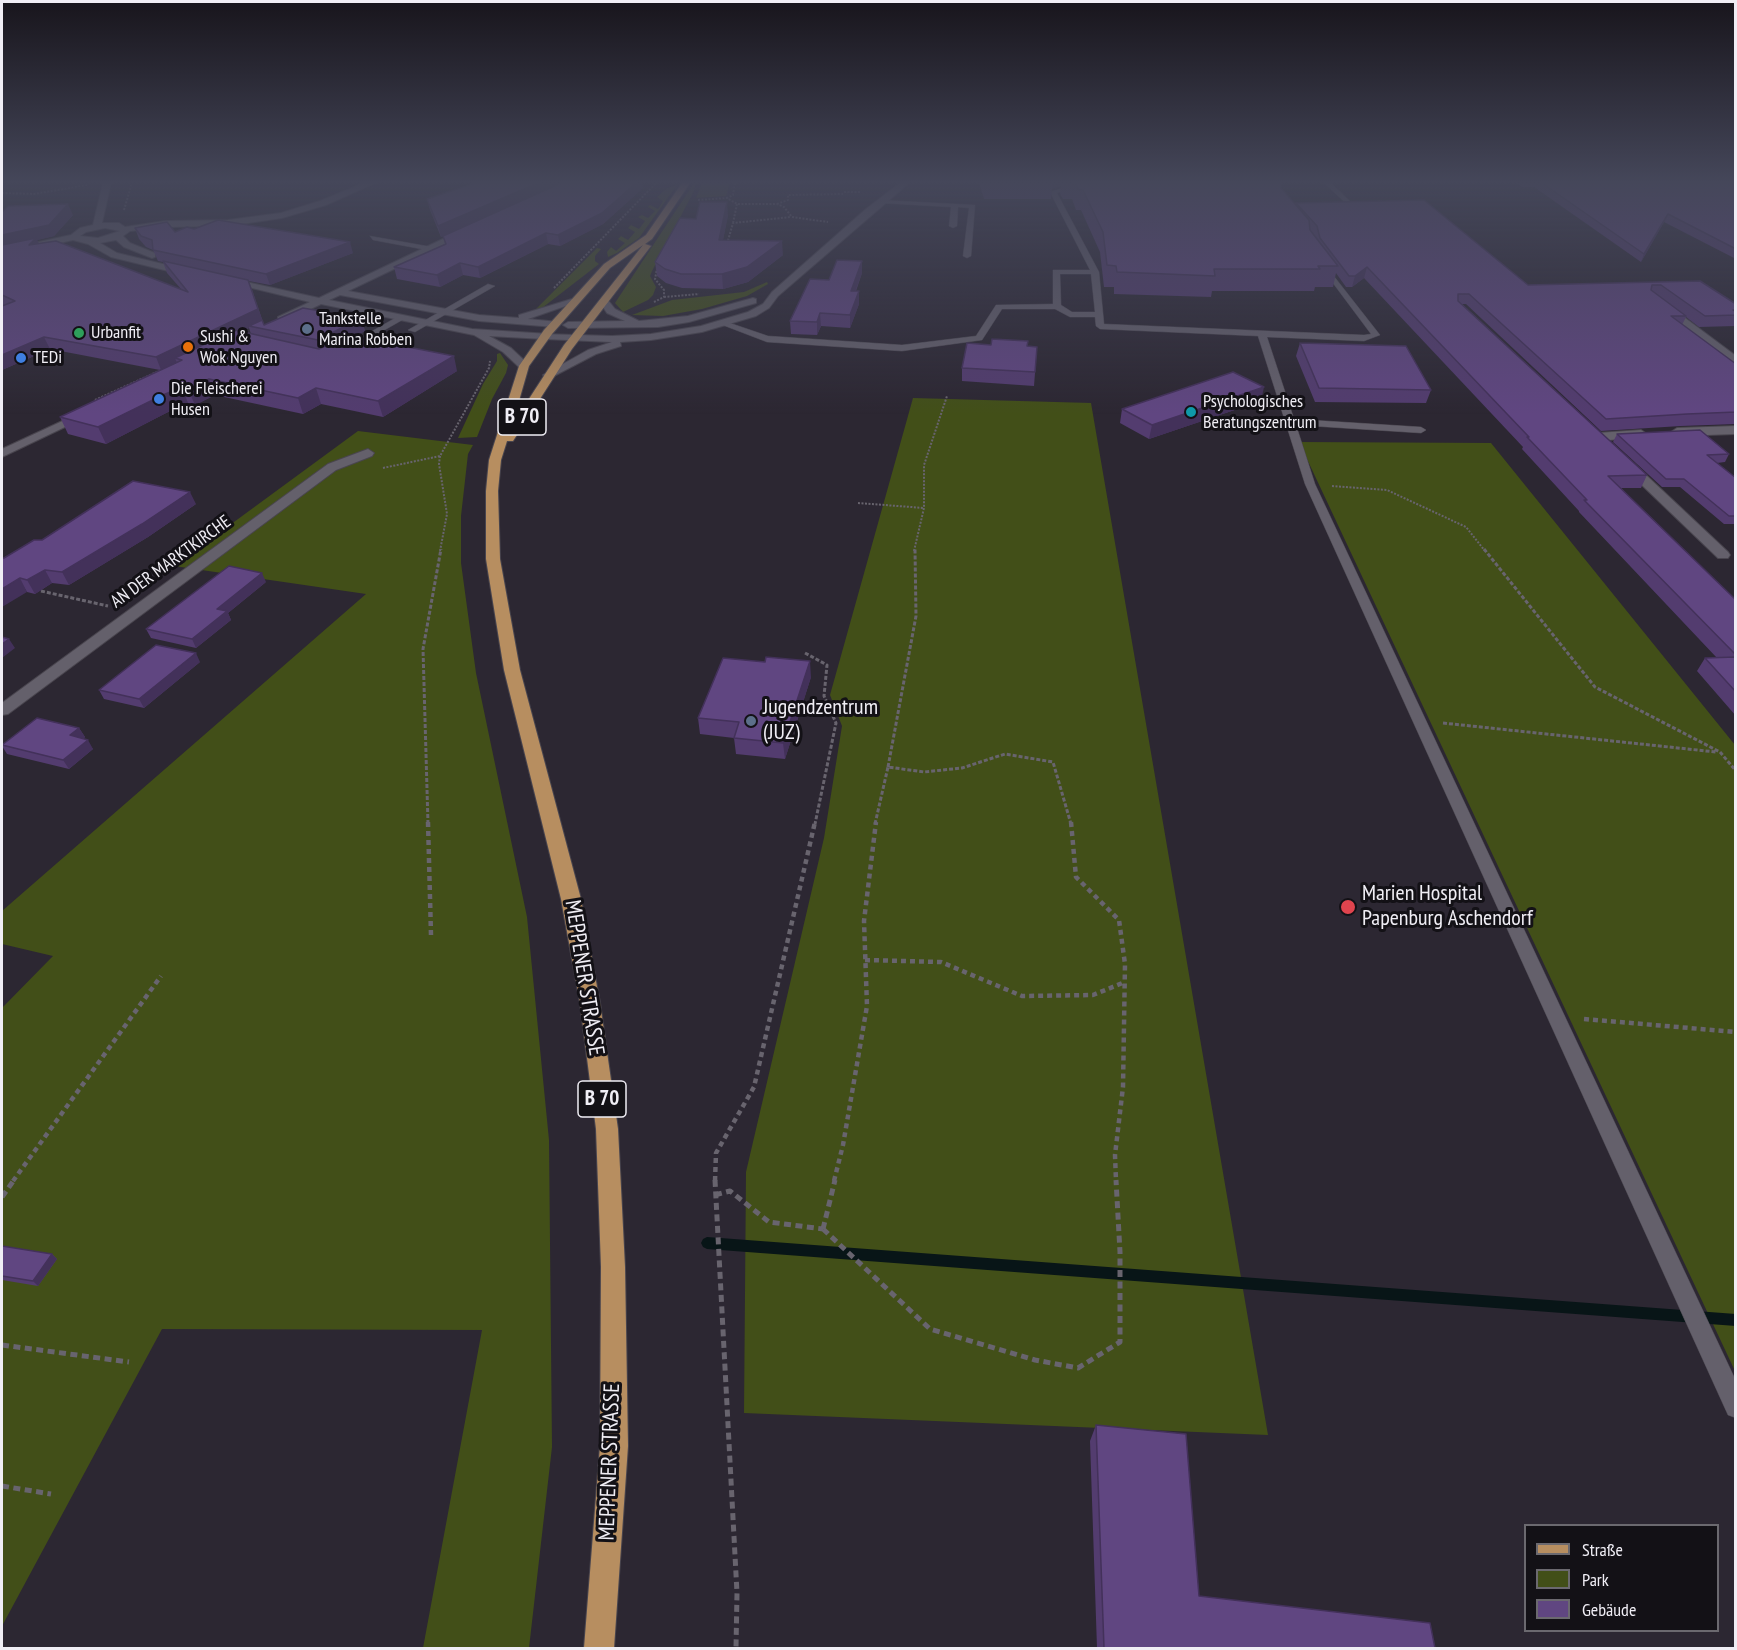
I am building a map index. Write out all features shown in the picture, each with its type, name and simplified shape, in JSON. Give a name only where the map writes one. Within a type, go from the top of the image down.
[{"type":"main road","name":"MEPPENER STRASSE","points":[[599,1648],[614,1446],[613,1267],[607,1130],[590,1003],[571,899],[512,670],[495,570],[492,513],[495,460],[524,366],[555,324],[607,266],[616,260]]},
{"type":"main road","name":"MEPPENER STRASSE","points":[[495,460],[548,375],[636,260]]},
{"type":"street","points":[[140,260],[196,271],[166,260]]},
{"type":"street","points":[[274,323],[408,260]]},
{"type":"street","points":[[775,294],[689,319],[643,325],[555,324],[501,321],[339,292],[218,275],[319,302],[472,332],[633,339],[674,335],[724,324],[766,306],[775,294],[814,260]]},
{"type":"street","points":[[1652,299],[1736,361]]},
{"type":"street","points":[[501,321],[536,314],[575,301]]},
{"type":"street","points":[[604,301],[611,310],[643,325]]},
{"type":"street","name":"B 70","points":[[472,332],[507,350],[524,366]]},
{"type":"street","name":"B 70","points":[[548,375],[592,352],[633,339]]},
{"type":"street","points":[[2,453],[93,405]]},
{"type":"street","points":[[1723,555],[1593,433],[1661,433],[1736,429]]},
{"type":"street","name":"AN DER MARKTKIRCHE","points":[[2,710],[332,467],[368,453]]},
{"type":"lane","points":[[1089,260],[1095,272],[1100,326],[1364,338],[1376,335],[1319,260]]},
{"type":"lane","points":[[1057,306],[1056,272],[1095,272]]},
{"type":"lane","points":[[412,330],[491,286]]},
{"type":"lane","points":[[724,324],[739,327],[767,339],[902,348],[979,338],[999,307],[1057,306],[1070,314],[1098,315]]},
{"type":"lane","points":[[342,351],[400,319]]},
{"type":"lane","points":[[1262,334],[1310,484],[1736,1407]]},
{"type":"lane","points":[[1290,422],[1421,430]]},
{"type":"path","points":[[554,288],[581,260]]},
{"type":"path","points":[[664,297],[700,294]]},
{"type":"path","points":[[431,935],[423,649],[447,514],[443,475],[439,464],[440,456],[489,368],[491,354]]},
{"type":"path","points":[[93,405],[164,368]]},
{"type":"path","points":[[823,1229],[843,1145],[867,1006],[864,921],[873,834],[916,616],[913,556],[924,508],[924,465],[947,396]]},
{"type":"path","points":[[376,470],[440,456]]},
{"type":"path","points":[[1310,484],[1387,490],[1466,527],[1595,687],[1720,752],[1736,771]]},
{"type":"path","points":[[858,503],[924,508]]},
{"type":"path","points":[[41,591],[135,612]]},
{"type":"path","points":[[736,1648],[737,1593],[715,1195],[716,1153],[754,1087],[803,881],[836,723],[824,696],[827,665],[806,653]]},
{"type":"path","points":[[1419,720],[1720,752]]},
{"type":"path","points":[[715,1195],[730,1191],[769,1222],[823,1229],[930,1329],[1035,1360],[1077,1368],[1120,1342],[1120,1252],[1115,1155],[1123,1087],[1125,964],[1119,920],[1076,877],[1071,822],[1053,762],[1005,754],[962,768],[924,772],[888,767]]},
{"type":"path","points":[[865,960],[941,962],[1022,996],[1093,995],[1125,982]]},
{"type":"path","points":[[2,1197],[161,976]]},
{"type":"path","points":[[1555,1016],[1736,1032]]},
{"type":"path","points":[[2,1345],[129,1362]]},
{"type":"path","points":[[2,1486],[51,1494]]},
{"type":"green space","points":[[585,260],[595,260],[599,264],[542,308],[536,309]]},
{"type":"green space","points":[[643,260],[658,260],[650,276],[656,287],[653,295],[648,300],[623,312],[615,303]]},
{"type":"green space","points":[[767,282],[768,284],[747,296],[702,309],[663,316],[632,315],[672,300],[744,292]]},
{"type":"green space","points":[[500,353],[508,365],[506,373],[492,399],[477,437],[458,438],[483,384],[497,361],[497,354]]},
{"type":"green space","points":[[913,398],[1091,403],[1268,1435],[744,1413],[746,1172],[824,838],[842,726],[830,695]]},
{"type":"green space","points":[[358,431],[473,445],[468,454],[461,516],[461,563],[476,673],[527,917],[549,1140],[552,1447],[529,1648],[423,1648],[482,1330],[162,1329],[2,1626],[2,1008],[53,956],[2,944],[2,911],[366,594],[174,566]]},
{"type":"green space","points":[[1299,442],[1491,443],[1735,745],[1735,1371]]},
{"type":"building","points":[[2,260],[105,260],[188,292],[163,261],[248,280],[258,309],[156,357],[44,337],[2,355],[2,306],[15,301],[2,295]]},
{"type":"building","points":[[200,260],[303,260],[266,274]]},
{"type":"building","points":[[410,260],[492,260],[478,267],[460,263],[437,275],[394,267]]},
{"type":"building","points":[[656,260],[756,260],[747,267],[722,274],[681,274],[665,269],[655,262]]},
{"type":"building","points":[[837,260],[862,261],[851,291],[859,291],[850,315],[820,313],[817,322],[790,321],[810,279],[829,280]]},
{"type":"building","points":[[1106,260],[1333,260],[1338,266],[1318,266],[1320,269],[1214,269],[1215,276],[1117,272],[1116,266],[1107,265]]},
{"type":"building","points":[[1337,260],[1497,260],[1528,285],[1700,281],[1736,304],[1736,310],[1733,310],[1736,315],[1705,316],[1661,285],[1652,285],[1651,290],[1686,316],[1671,316],[1736,364],[1736,412],[1606,419],[1469,294],[1458,294],[1458,301],[1647,475],[1608,476],[1736,600],[1736,655],[1584,500],[1587,500],[1367,267],[1355,276],[1349,276]]},
{"type":"building","points":[[303,308],[361,318],[318,340],[249,326],[262,320],[264,325]]},
{"type":"building","points":[[235,330],[319,349],[346,335],[454,356],[378,401],[316,388],[298,398],[209,379],[188,389],[182,387],[163,395],[98,427],[60,417],[182,360],[175,358]]},
{"type":"building","points":[[992,339],[1028,341],[1027,346],[1037,347],[1035,372],[962,368],[967,343],[991,345]]},
{"type":"building","points":[[1300,343],[1406,346],[1431,390],[1319,388]]},
{"type":"building","points":[[1233,372],[1264,387],[1152,425],[1122,409]]},
{"type":"building","points":[[1700,430],[1729,454],[1707,455],[1736,478],[1736,516],[1729,516],[1684,479],[1666,479],[1617,434]]},
{"type":"building","points":[[133,481],[190,492],[62,572],[45,570],[27,580],[20,578],[2,589],[2,558],[34,540],[42,540]]},
{"type":"building","points":[[229,566],[262,573],[217,609],[227,611],[192,639],[146,629]]},
{"type":"building","points":[[2,637],[9,639],[2,644]]},
{"type":"building","points":[[156,645],[196,653],[139,699],[99,690]]},
{"type":"building","name":"Jugendzentrum (JUZ)","points":[[766,657],[810,661],[783,743],[734,738],[739,722],[698,718],[723,658],[765,662]]},
{"type":"building","points":[[1736,657],[1736,692],[1705,658]]},
{"type":"building","points":[[37,718],[79,728],[70,735],[88,740],[63,760],[2,745]]},
{"type":"building","points":[[2,1246],[52,1254],[33,1281],[2,1276]]},
{"type":"building","points":[[1096,1425],[1186,1434],[1199,1596],[1430,1623],[1435,1648],[1104,1648]]},
{"type":"waterway","points":[[707,1243],[1736,1320]]},
{"type":"place","name":"Tankstelle Marina Robben","points":[[307,329]]},
{"type":"place","name":"Urbanfit","points":[[79,333]]},
{"type":"place","name":"Sushi & Wok Nguyen","points":[[188,347]]},
{"type":"place","name":"TEDi","points":[[21,358]]},
{"type":"place","name":"Die Fleischerei Husen","points":[[159,399]]},
{"type":"place","name":"Psychologisches Beratungszentrum","points":[[1191,412]]},
{"type":"place","name":"Jugendzentrum (JUZ)","points":[[751,721]]},
{"type":"place","name":"Marien Hospital Papenburg Aschendorf","points":[[1348,907]]}]
